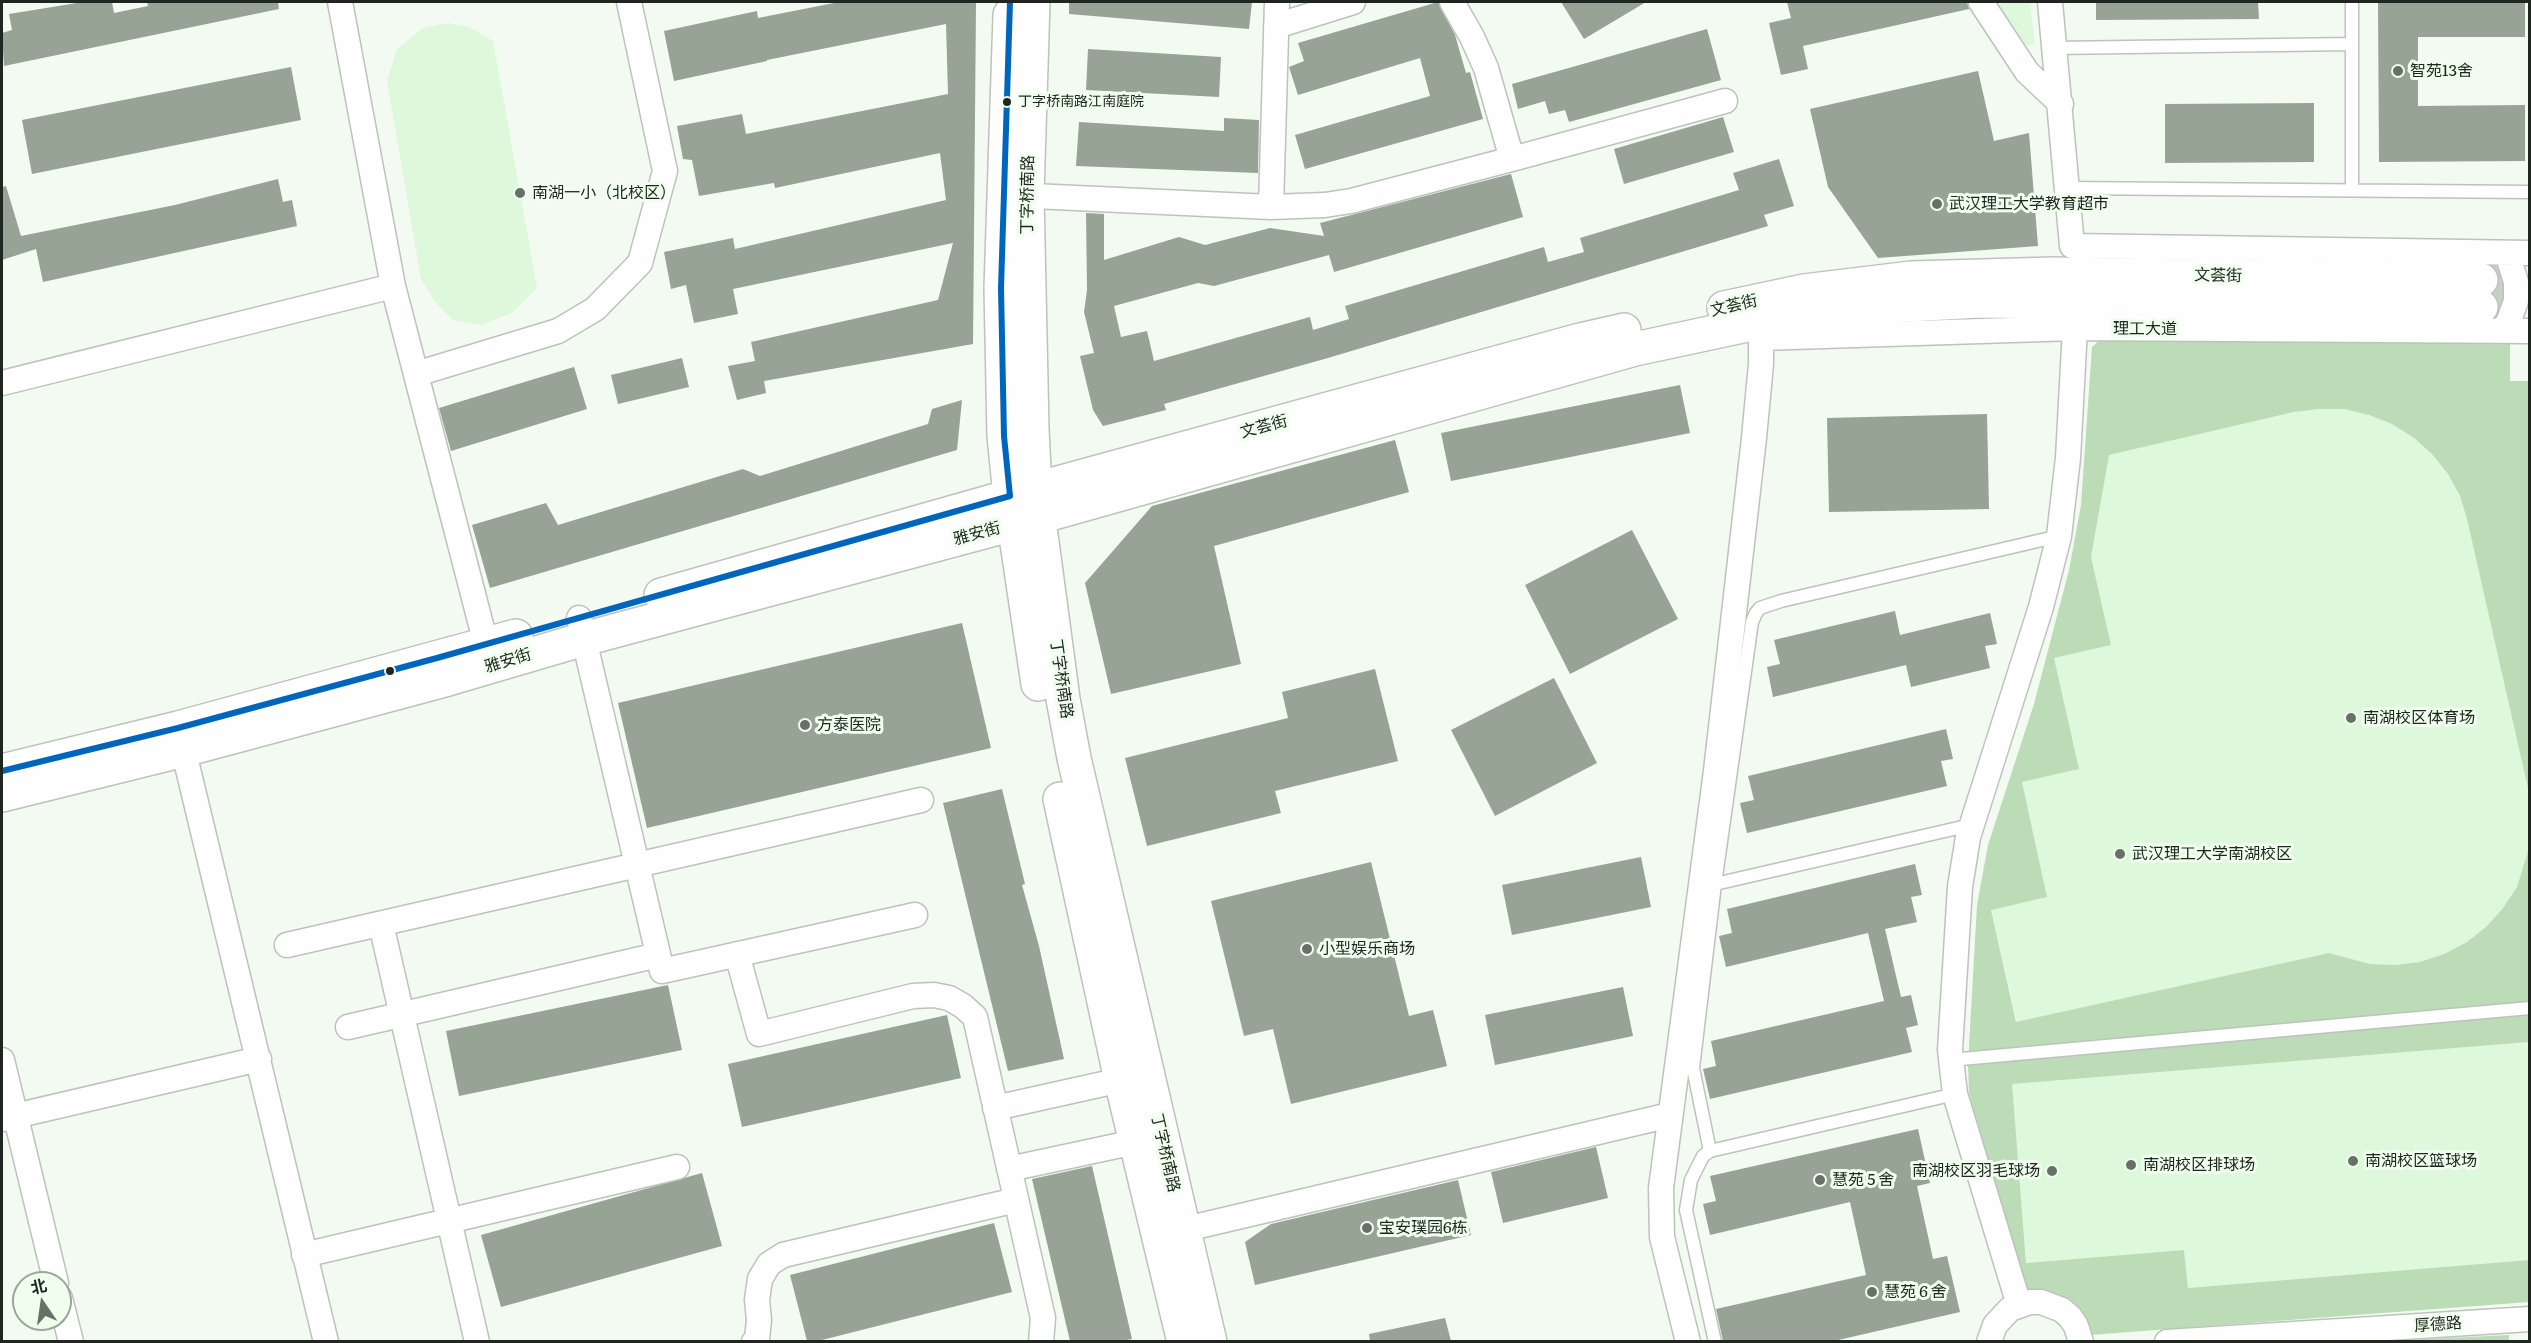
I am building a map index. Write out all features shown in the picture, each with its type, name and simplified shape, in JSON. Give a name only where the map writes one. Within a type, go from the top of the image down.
[{"type":"main road","name":"丁字桥南路","points":[[1010,2],[1015,195]]},
{"type":"main road","name":"丁字桥南路","points":[[1033,2],[1001,350],[1024,507],[1045,729],[1135,1142],[1210,1341]]},
{"type":"main road","name":"文荟街","points":[[1024,507],[1580,340],[1804,291],[1911,278],[2042,275],[2487,306]]},
{"type":"main road","name":"文荟街","points":[[1024,507],[1635,349],[1761,330],[1873,307],[1979,301],[2487,306]]},
{"type":"main road","name":"丁字桥南路","points":[[1024,507],[1171,1233],[1184,1341]]},
{"type":"main road","name":"雅安街","points":[[2,771],[181,739],[448,679],[581,628],[1024,507]]},
{"type":"main road","name":"雅安街","points":[[2,795],[486,644],[581,628]]},
{"type":"street","points":[[340,2],[393,286],[486,644]]},
{"type":"street","points":[[416,374],[558,331],[595,309],[640,263],[665,171],[629,2]]},
{"type":"street","points":[[1271,207],[1277,2]]},
{"type":"street","points":[[1276,26],[1353,2]]},
{"type":"street","points":[[1452,2],[1486,68],[1512,159]]},
{"type":"street","points":[[1981,2],[2027,72],[2061,104]]},
{"type":"street","points":[[2050,2],[2072,246],[2518,253],[2516,301],[2508,323],[2487,306]]},
{"type":"street","points":[[1015,195],[1271,207],[1303,207],[1351,201],[1725,101]]},
{"type":"street","points":[[2,383],[393,286]]},
{"type":"street","name":"理工大道","points":[[1761,330],[2075,328],[2487,306],[2529,331]]},
{"type":"street","points":[[2019,1305],[1955,1094],[1950,1060],[1960,887],[1971,825],[2041,607],[2059,536],[2068,458],[2075,328]]},
{"type":"street","points":[[1688,1341],[1662,1237],[1661,1188],[1716,771],[1754,438],[1761,330]]},
{"type":"street","points":[[581,628],[662,971],[915,915]]},
{"type":"street","points":[[181,739],[326,1341]]},
{"type":"street","points":[[287,945],[921,800]]},
{"type":"street","points":[[381,924],[477,1341]]},
{"type":"street","points":[[737,954],[759,1034],[913,996],[934,995],[949,998],[963,1006],[975,1017],[1043,1318],[1041,1341]]},
{"type":"street","points":[[348,1027],[658,955]]},
{"type":"street","points":[[8,1118],[259,1059]]},
{"type":"street","points":[[2,1060],[8,1118],[53,1271]]},
{"type":"street","points":[[995,1108],[1121,1080]]},
{"type":"street","points":[[1171,1233],[1670,1115]]},
{"type":"street","points":[[1009,1169],[1135,1142]]},
{"type":"street","points":[[304,1255],[677,1167]]},
{"type":"street","points":[[754,1341],[757,1339],[759,1320],[760,1279],[769,1263],[783,1255],[1016,1200]]},
{"type":"street","points":[[1989,1341],[2001,1316],[2019,1305],[2041,1302],[2062,1310],[2076,1326],[2081,1341]]},
{"type":"street","name":"厚德路","points":[[2167,1341],[2529,1319]]},
{"type":"lane","points":[[2352,2],[2352,190]]},
{"type":"lane","points":[[2054,48],[2352,44]]},
{"type":"lane","points":[[2067,188],[2529,192]]},
{"type":"lane","points":[[1710,1151],[1693,1068],[1715,884],[1752,622],[1760,608],[1781,601],[2059,536]]},
{"type":"lane","points":[[1715,884],[1971,825]]},
{"type":"lane","points":[[1950,1060],[2529,1008]]},
{"type":"lane","points":[[1715,1341],[1686,1210],[1696,1167],[1703,1156],[1710,1151],[1955,1094]]},
{"type":"green space","points":[[1991,2],[2030,2],[2035,44],[2017,46]]},
{"type":"green space","points":[[448,23],[469,27],[493,41],[537,288],[512,313],[480,325],[453,320],[436,303],[421,279],[387,81],[397,49],[423,28]]},
{"type":"green space","points":[[2102,338],[2510,344],[2510,381],[2530,381],[2529,793],[2460,496],[2448,474],[2432,454],[2414,438],[2392,424],[2369,415],[2344,409],[2319,409],[2294,412],[2109,455],[2091,557],[2111,645],[2054,658],[2079,769],[2022,782],[2047,897],[1991,910],[2016,1022],[2329,953],[2370,964],[2395,965],[2420,962],[2444,954],[2467,942],[2486,927],[2503,908],[2517,887],[2529,848],[2529,1042],[2012,1084],[2026,1263],[2184,1250],[2188,1288],[2529,1260],[2529,1302],[2090,1335],[2039,1291],[2024,1289],[1969,1093],[1968,1064],[1977,905],[1988,845],[2034,704],[2069,570],[2081,505],[2092,347]]},
{"type":"green space","name":"南湖校区体育场","points":[[2344,409],[2392,424],[2414,438],[2432,454],[2448,474],[2460,496],[2529,793],[2530,848],[2517,887],[2486,927],[2467,942],[2444,954],[2420,962],[2395,965],[2370,964],[2329,953],[2017,1023],[1991,909],[2047,897],[2022,782],[2079,769],[2054,658],[2111,645],[2091,557],[2108,455],[2294,412]]},
{"type":"green space","name":"南湖校区篮球场","points":[[2529,1042],[2529,1260],[2188,1288],[2184,1250],[2026,1263],[2011,1084]]},
{"type":"green space","points":[[2509,1335],[2509,1341],[2385,1341]]},
{"type":"building","points":[[83,2],[112,2],[114,13],[148,6],[147,2],[278,2],[279,9],[4,66],[2,33],[12,30],[9,14]]},
{"type":"building","points":[[839,2],[976,2],[973,344],[764,381],[766,393],[737,400],[728,366],[755,361],[751,342],[938,300],[953,243],[733,289],[738,314],[694,323],[686,285],[671,289],[664,252],[733,238],[735,249],[946,200],[940,153],[775,188],[774,183],[699,196],[692,160],[683,159],[677,126],[742,114],[746,134],[948,94],[946,24],[674,81],[664,31],[757,11],[758,18]]},
{"type":"building","points":[[1069,2],[1252,2],[1249,29],[1069,14]]},
{"type":"building","points":[[1438,2],[1455,35],[1466,73],[1470,72],[1483,119],[1305,169],[1295,135],[1430,96],[1420,58],[1298,95],[1289,67],[1304,61],[1298,43]]},
{"type":"building","points":[[1561,2],[1646,2],[1584,39]]},
{"type":"building","points":[[1787,2],[1967,2],[1969,9],[1803,46],[1808,69],[1781,75],[1769,23],[1791,18]]},
{"type":"building","points":[[2096,2],[2258,2],[2259,19],[2096,20]]},
{"type":"building","name":"智苑13舍","points":[[2378,2],[2525,2],[2525,37],[2418,37],[2418,106],[2525,105],[2525,161],[2379,162]]},
{"type":"building","points":[[1707,29],[1721,80],[1569,122],[1565,110],[1549,114],[1545,101],[1518,109],[1512,84]]},
{"type":"building","points":[[1088,49],[1221,57],[1219,97],[1086,90]]},
{"type":"building","points":[[291,67],[301,120],[32,174],[22,120]]},
{"type":"building","points":[[1978,71],[1994,141],[2029,133],[2038,246],[1878,258],[1828,187],[1810,109]]},
{"type":"building","points":[[2314,103],[2314,162],[2165,163],[2165,104]]},
{"type":"building","points":[[1723,117],[1734,152],[1624,184],[1614,149]]},
{"type":"building","points":[[1224,118],[1259,120],[1258,173],[1076,166],[1079,122],[1224,131]]},
{"type":"building","points":[[1779,159],[1794,206],[1764,215],[1768,226],[1328,358],[1164,404],[1166,410],[1103,426],[1093,410],[1080,356],[1094,353],[1084,312],[1087,290],[1086,213],[1104,214],[1104,260],[1179,237],[1205,245],[1270,228],[1324,236],[1320,223],[1511,174],[1523,217],[1334,272],[1329,255],[1214,286],[1198,283],[1114,306],[1121,337],[1147,331],[1154,361],[1310,317],[1313,330],[1349,319],[1345,306],[1544,247],[1548,262],[1584,252],[1580,238],[1739,190],[1733,173]]},
{"type":"building","points":[[278,179],[283,202],[292,200],[297,226],[43,282],[36,249],[2,260],[2,187],[6,186],[21,236],[175,205]]},
{"type":"building","points":[[682,358],[689,387],[618,404],[611,375]]},
{"type":"building","points":[[574,367],[587,409],[451,451],[439,408]]},
{"type":"building","points":[[1680,385],[1690,433],[1451,481],[1441,433]]},
{"type":"building","points":[[962,400],[957,450],[490,588],[472,525],[546,503],[558,525],[743,469],[760,476],[928,424],[932,409]]},
{"type":"building","points":[[1987,414],[1989,509],[1829,512],[1827,418]]},
{"type":"building","points":[[1395,440],[1409,492],[1214,546],[1241,664],[1111,694],[1085,583],[1152,506]]},
{"type":"building","points":[[1632,530],[1678,619],[1570,674],[1525,585]]},
{"type":"building","points":[[1895,611],[1900,635],[1990,613],[1997,644],[1985,646],[1990,668],[1911,687],[1906,665],[1773,697],[1767,667],[1780,664],[1774,640]]},
{"type":"building","name":"方泰医院","points":[[962,623],[991,748],[647,828],[618,703]]},
{"type":"building","points":[[1375,669],[1398,761],[1275,791],[1281,813],[1147,846],[1125,758],[1288,718],[1282,692]]},
{"type":"building","points":[[1554,678],[1597,763],[1495,816],[1451,730]]},
{"type":"building","points":[[1946,729],[1953,759],[1941,761],[1947,786],[1747,833],[1740,803],[1754,800],[1748,776]]},
{"type":"building","points":[[1002,789],[1025,884],[1022,885],[1039,946],[1064,1059],[1008,1071],[943,803]]},
{"type":"building","points":[[1641,857],[1651,907],[1512,935],[1502,885]]},
{"type":"building","name":"小型娱乐商场","points":[[1371,862],[1409,1016],[1433,1010],[1447,1066],[1291,1104],[1273,1029],[1244,1036],[1211,901]]},
{"type":"building","points":[[1915,864],[1922,895],[1911,897],[1917,922],[1885,929],[1901,997],[1911,995],[1918,1025],[1906,1028],[1912,1052],[1710,1099],[1703,1069],[1716,1066],[1711,1041],[1884,1001],[1868,933],[1726,967],[1719,936],[1732,933],[1727,909]]},
{"type":"building","points":[[668,985],[682,1050],[459,1096],[446,1031]]},
{"type":"building","points":[[1623,987],[1633,1036],[1495,1065],[1485,1015]]},
{"type":"building","points":[[947,1015],[961,1078],[742,1127],[728,1064]]},
{"type":"building","points":[[1918,1129],[1930,1183],[1917,1186],[1933,1259],[1947,1256],[1960,1312],[1834,1341],[1723,1341],[1716,1309],[1866,1275],[1850,1202],[1710,1235],[1703,1204],[1716,1201],[1710,1176]]},
{"type":"building","points":[[1596,1147],[1608,1198],[1503,1223],[1491,1172]]},
{"type":"building","points":[[1092,1166],[1132,1339],[1070,1341],[1032,1179]]},
{"type":"building","points":[[702,1173],[722,1246],[501,1307],[481,1235]]},
{"type":"building","name":"宝安璞园6栋","points":[[1458,1180],[1471,1235],[1255,1285],[1245,1242],[1271,1224]]},
{"type":"building","points":[[994,1223],[1012,1292],[818,1341],[807,1341],[790,1275]]},
{"type":"building","points":[[1445,1318],[1451,1341],[1370,1341],[1369,1334]]},
{"type":"tunnel","points":[[2481,280],[2530,279]]},
{"type":"tunnel","points":[[2481,307],[2530,306]]},
{"type":"transit line","points":[[2,771],[178,728],[437,658],[1010,496],[1004,436],[1001,288],[1010,2]]},
{"type":"place","name":"智苑13舍","points":[[2398,71]]},
{"type":"place","name":"丁字桥南路江南庭院","points":[[1007,102]]},
{"type":"place","name":"南湖一小（北校区）","points":[[520,193]]},
{"type":"place","name":"武汉理工大学教育超市","points":[[1937,204]]},
{"type":"place","name":"南湖校区体育场","points":[[2351,718]]},
{"type":"place","name":"方泰医院","points":[[805,725]]},
{"type":"place","name":"武汉理工大学南湖校区","points":[[2120,854]]},
{"type":"place","name":"小型娱乐商场","points":[[1307,949]]},
{"type":"place","name":"南湖校区篮球场","points":[[2353,1161]]},
{"type":"place","name":"南湖校区排球场","points":[[2131,1165]]},
{"type":"place","name":"南湖校区羽毛球场","points":[[2052,1171]]},
{"type":"place","name":"慧苑 5 舍","points":[[1820,1180]]},
{"type":"place","name":"宝安璞园6栋","points":[[1367,1228]]},
{"type":"place","name":"慧苑 6 舍","points":[[1872,1292]]}]
